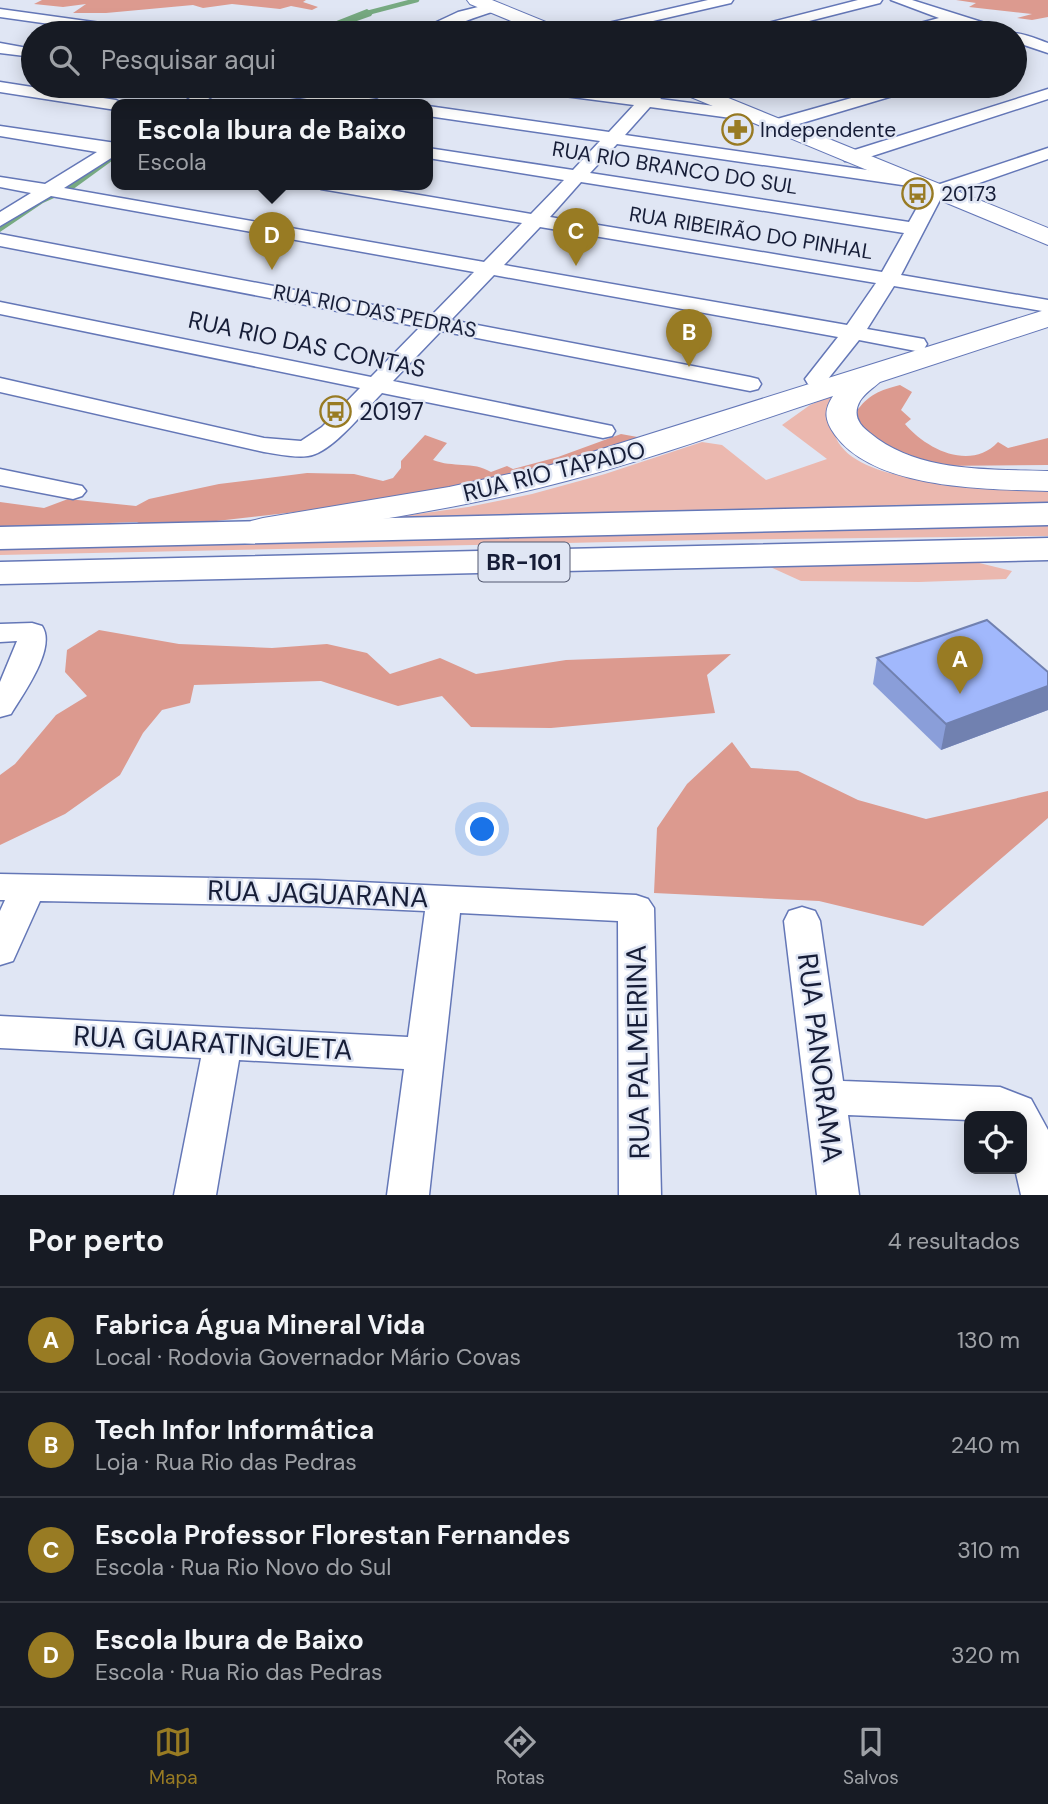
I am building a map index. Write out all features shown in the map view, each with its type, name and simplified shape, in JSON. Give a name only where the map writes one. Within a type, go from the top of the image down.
[{"type":"highway","name":"BR-101","points":[[0,538],[1048,514]]},
{"type":"highway","name":"BR-101","points":[[0,573],[1048,549]]},
{"type":"main road","points":[[485,4],[527,21]]},
{"type":"main road","points":[[715,98],[935,192],[1044,232]]},
{"type":"main road","name":"RUA RIO TAPADO","points":[[232,533],[491,489],[559,473],[663,444],[954,351],[1048,317]]},
{"type":"main road","name":"RUA RIO TAPADO","points":[[868,377],[851,390],[843,402],[841,416],[844,426],[874,453],[890,461],[929,471],[1048,481]]},
{"type":"street","points":[[635,21],[726,0]]},
{"type":"street","points":[[793,21],[875,0]]},
{"type":"street","points":[[898,0],[964,21]]},
{"type":"street","points":[[449,21],[485,4]]},
{"type":"street","points":[[0,13],[58,21]]},
{"type":"street","points":[[944,21],[955,18]]},
{"type":"street","points":[[1027,40],[1047,46]]},
{"type":"street","points":[[1027,52],[1047,46]]},
{"type":"street","points":[[0,48],[21,51]]},
{"type":"street","points":[[0,87],[21,90]]},
{"type":"street","points":[[851,157],[1048,94]]},
{"type":"street","points":[[71,98],[111,104]]},
{"type":"street","points":[[611,98],[753,116]]},
{"type":"street","points":[[0,385],[264,445],[302,450],[331,432],[652,98]]},
{"type":"street","points":[[776,125],[869,98]]},
{"type":"street","points":[[433,112],[909,181]]},
{"type":"street","points":[[0,131],[111,149]]},
{"type":"street","points":[[0,220],[56,191],[111,153]]},
{"type":"street","points":[[816,379],[853,333],[889,279],[935,192],[1048,153]]},
{"type":"street","name":"RUA RIO BRANCO DO SUL","points":[[433,154],[915,229]]},
{"type":"street","points":[[0,182],[916,344]]},
{"type":"street","name":"RUA RIBEIRÃO DO PINHAL","points":[[357,190],[1048,306]]},
{"type":"street","name":"RUA RIO DAS PEDRAS","points":[[0,240],[750,384]]},
{"type":"street","name":"RUA RIO DAS CONTAS","points":[[0,308],[603,431]]},
{"type":"street","points":[[0,477],[72,491]]},
{"type":"street","points":[[0,633],[32,632],[33,642],[0,707]]},
{"type":"street","points":[[0,951],[14,887]]},
{"type":"street","name":"RUA JAGUARANA","points":[[14,887],[444,898],[636,908]]},
{"type":"street","points":[[408,1195],[444,898]]},
{"type":"street","name":"RUA PALMEIRINA","points":[[636,908],[640,1195]]},
{"type":"street","name":"RUA PANORAMA","points":[[802,921],[838,1195]]},
{"type":"street","name":"RUA GUARATINGUETA","points":[[0,1032],[426,1054]]},
{"type":"street","points":[[195,1195],[223,1042]]},
{"type":"street","points":[[827,1097],[1000,1104],[1013,1111]]},
{"type":"street","points":[[1027,1127],[1042,1195]]},
{"type":"shaded area","points":[[42,0],[306,0],[303,2],[318,7],[312,10],[291,6],[280,9],[232,4],[203,8],[193,5],[106,13],[73,13],[86,4],[63,7],[34,4]]},
{"type":"shaded area","points":[[956,0],[1048,0],[1048,17],[1032,20],[1017,18],[1032,14],[969,7],[976,3]]},
{"type":"shaded area","points":[[900,385],[912,392],[901,410],[911,419],[905,424],[937,449],[950,454],[975,455],[987,451],[998,442],[1008,448],[1048,438],[1048,465],[935,466],[913,461],[862,429],[856,412],[875,394]]},
{"type":"shaded area","points":[[831,396],[835,435],[847,453],[869,466],[931,481],[1048,487],[1048,506],[367,521],[468,507],[532,494],[605,474],[702,442],[722,445],[766,480],[827,459],[782,425],[810,405]]},
{"type":"shaded area","points":[[621,434],[654,440],[529,476],[331,508],[172,526],[144,526],[137,522],[0,527],[0,502],[44,508],[68,499],[136,506],[149,499],[219,484],[307,473],[354,474],[383,481],[393,478],[401,468],[401,461],[425,435],[447,443],[433,460],[491,472],[507,466],[513,469],[558,457]]},
{"type":"shaded area","points":[[1048,522],[1048,536],[704,540],[0,555],[0,544]]},
{"type":"shaded area","points":[[967,560],[1012,571],[1006,579],[919,582],[801,581],[768,566]]},
{"type":"shaded area","points":[[99,630],[179,644],[272,648],[327,644],[367,653],[390,674],[440,658],[476,674],[566,660],[731,654],[707,675],[715,713],[551,728],[471,727],[442,696],[398,706],[321,681],[194,685],[190,703],[162,710],[143,733],[120,775],[65,814],[0,845],[0,775],[15,764],[56,715],[87,696],[65,672],[67,650]]},
{"type":"shaded area","points":[[732,742],[751,768],[798,771],[858,800],[926,819],[1048,791],[1048,818],[923,926],[819,901],[654,893],[657,828],[687,784]]},
{"type":"building","points":[[987,620],[1048,672],[1048,686],[946,724],[877,658]]},
{"type":"waterway","points":[[367,13],[417,0]]},
{"type":"waterway","points":[[345,21],[367,13]]},
{"type":"waterway","points":[[0,227],[37,200],[66,187],[111,155]]},
{"type":"place","name":"Independente","points":[[737,130]]},
{"type":"place","name":"20173","points":[[918,194]]},
{"type":"place","name":"Escola Professor Florestan Fernandes","points":[[576,266]]},
{"type":"place","name":"Escola Ibura de Baixo","points":[[272,270]]},
{"type":"place","name":"Tech Infor Informática","points":[[689,367]]},
{"type":"place","name":"20197","points":[[336,411]]},
{"type":"place","name":"Fabrica Água Mineral Vida","points":[[960,694]]}]
